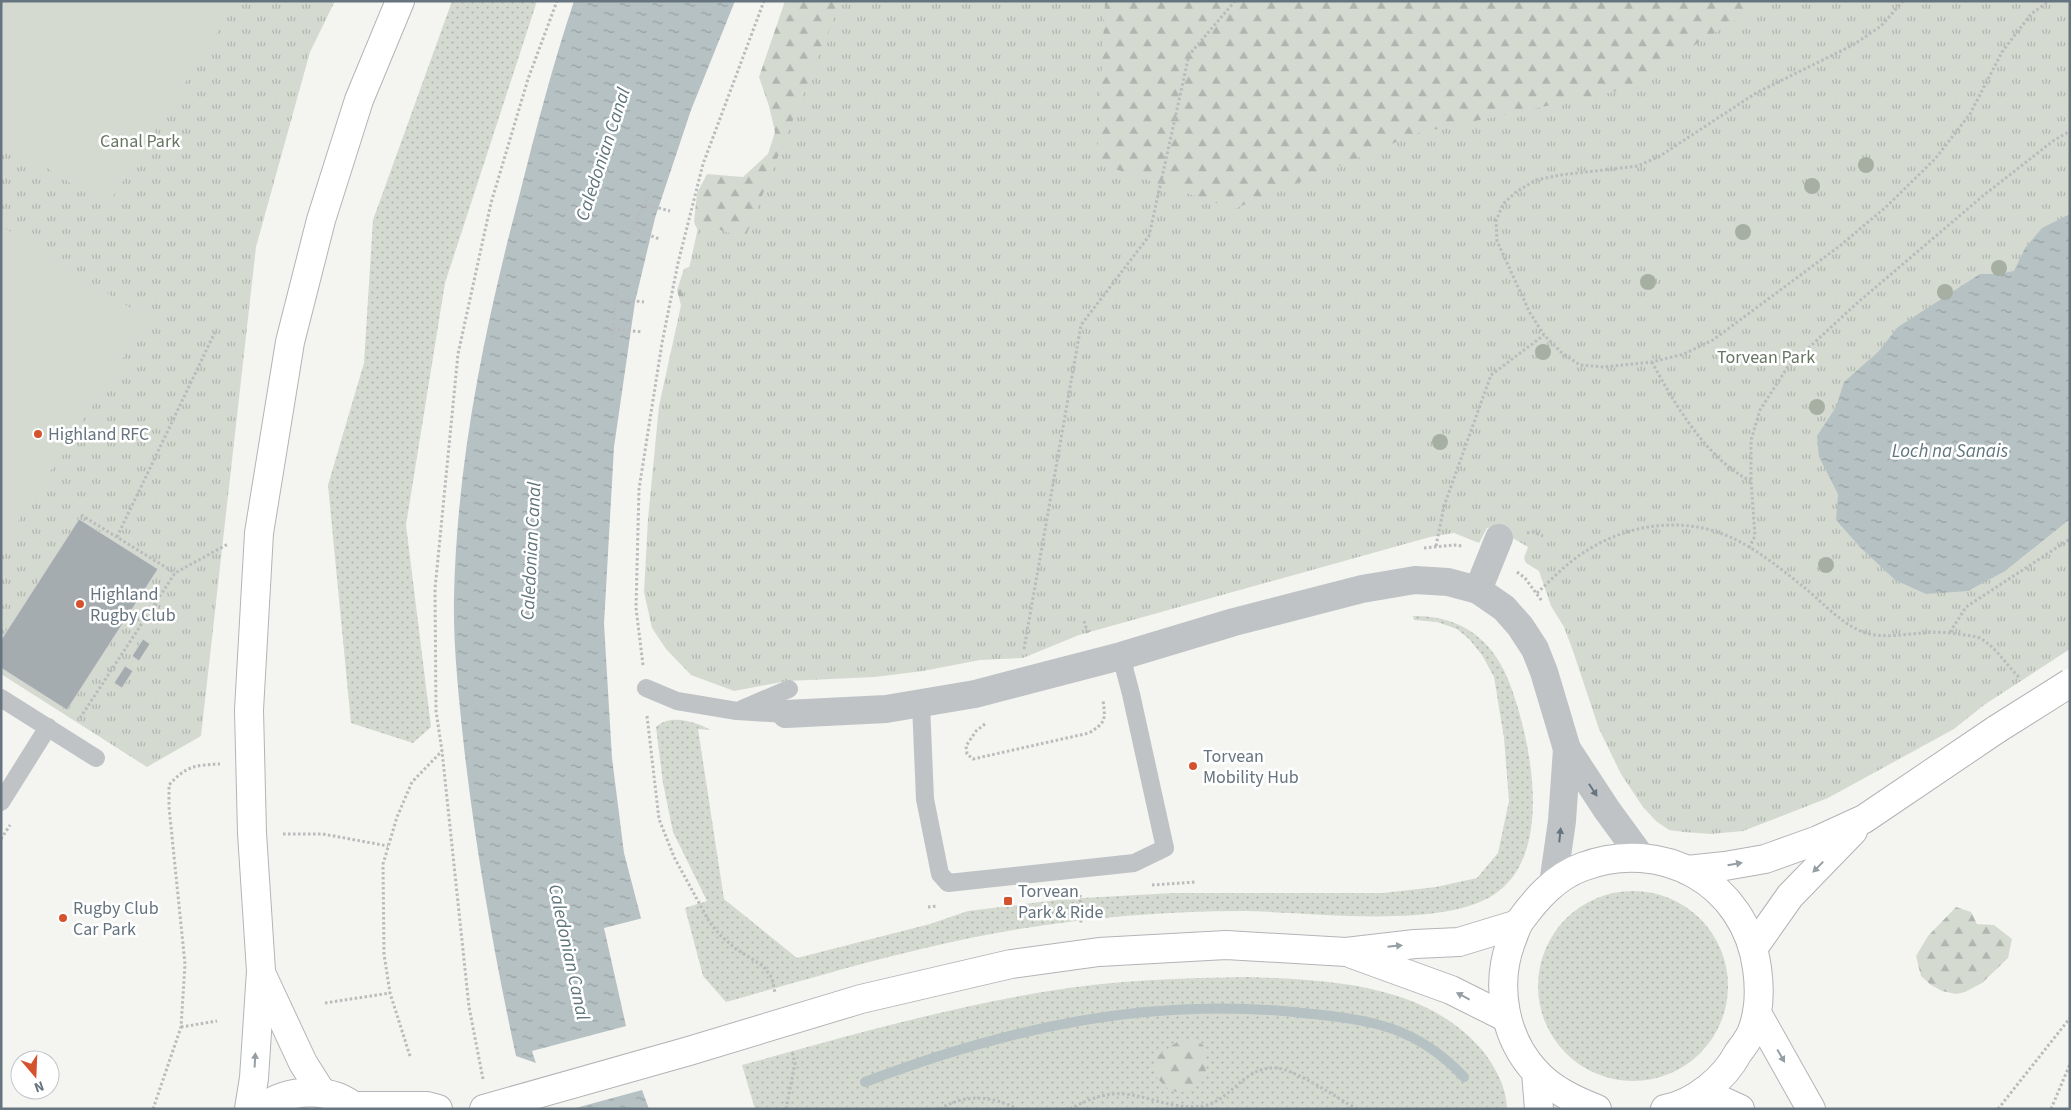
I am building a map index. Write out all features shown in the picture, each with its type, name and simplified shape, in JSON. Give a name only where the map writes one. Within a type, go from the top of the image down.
[{"type":"main road","points":[[249,1109],[254,1078],[261,972],[252,833],[249,710],[259,533],[290,342],[321,220],[358,100],[400,1]]},
{"type":"main road","points":[[1687,870],[1765,859],[1818,840],[1864,819],[1997,729],[2070,683]]},
{"type":"main road","points":[[1754,948],[1790,896],[1864,819]]},
{"type":"main road","points":[[1597,1109],[1565,1096],[1536,1072],[1518,1047],[1506,1018],[1502,986],[1506,954],[1518,924],[1533,902],[1553,884],[1588,865],[1611,859],[1642,858],[1665,862],[1687,870],[1710,883],[1729,901],[1744,923],[1754,948],[1760,990],[1752,1032],[1730,1068],[1704,1092],[1672,1108],[1665,1109]]},
{"type":"main road","points":[[484,1109],[689,1051],[861,999],[1011,964],[1099,952],[1226,945],[1346,952],[1416,944],[1459,942],[1518,924]]},
{"type":"main road","points":[[1346,952],[1451,990],[1506,1018]]},
{"type":"main road","points":[[261,972],[303,1063],[322,1093]]},
{"type":"main road","points":[[1757,1013],[1811,1109]]},
{"type":"main road","points":[[1536,1072],[1539,1109]]},
{"type":"main road","points":[[1704,1092],[1740,1109]]},
{"type":"main road","points":[[261,1109],[269,1103],[295,1093],[322,1093],[339,1098],[356,1108],[428,1106],[438,1109]]},
{"type":"street","points":[[1478,590],[1499,538]]},
{"type":"street","points":[[787,701],[886,709],[921,704],[975,694],[1121,656],[1234,622],[1362,589],[1415,580],[1448,582],[1478,590],[1504,608],[1520,626],[1535,649],[1544,672],[1567,749],[1606,810],[1642,858]]},
{"type":"street","points":[[1553,884],[1562,821],[1567,749]]},
{"type":"lane","points":[[921,704],[925,799],[940,874],[948,883],[1134,863],[1165,848],[1121,656]]},
{"type":"lane","points":[[646,688],[677,701],[737,711],[787,701]]},
{"type":"lane","points":[[1,698],[96,758]]},
{"type":"lane","points":[[737,711],[787,701]]},
{"type":"lane","points":[[1,802],[48,728]]},
{"type":"path","points":[[483,1080],[469,1007],[442,751],[436,711],[434,589],[458,354],[491,203],[528,79],[556,1]]},
{"type":"path","points":[[764,1],[703,164],[678,263],[662,343],[639,489],[636,608],[659,819],[674,857],[710,923],[736,949],[763,966],[772,978],[776,996]]},
{"type":"path","points":[[1023,658],[1082,325],[1149,236],[1189,55],[1235,1]]},
{"type":"path","points":[[1903,1],[1881,26],[1853,45],[1756,93],[1660,156],[1638,166],[1560,175],[1536,180],[1516,192],[1503,204],[1496,221],[1497,241],[1530,313],[1544,335],[1562,353],[1580,365],[1604,367],[1652,362],[1684,354],[1713,340],[1841,245],[1887,206],[1935,159],[1970,114],[2002,52],[2031,14],[2049,1]]},
{"type":"path","points":[[1749,548],[1755,536],[1751,481],[1751,440],[1760,410],[1787,368],[1856,304],[1984,196],[2070,131]]},
{"type":"path","points":[[628,238],[650,192]]},
{"type":"path","points":[[644,204],[670,211]]},
{"type":"path","points":[[633,228],[659,239]]},
{"type":"path","points":[[611,340],[618,286]]},
{"type":"path","points":[[617,299],[644,302]]},
{"type":"path","points":[[613,329],[642,332]]},
{"type":"path","points":[[117,537],[215,332]]},
{"type":"path","points":[[1436,546],[1444,506],[1491,375],[1544,335]]},
{"type":"path","points":[[1652,362],[1668,392],[1708,446],[1728,466],[1751,481]]},
{"type":"path","points":[[81,515],[174,573]]},
{"type":"path","points":[[1537,593],[1585,552],[1610,538],[1638,528],[1671,524],[1695,527],[1720,533],[1749,548],[1800,584],[1843,621],[1865,633],[1893,636],[1925,632],[1950,632],[1978,637],[1998,652],[2021,680]]},
{"type":"path","points":[[1950,632],[1966,607],[2070,539]]},
{"type":"path","points":[[66,739],[174,573],[219,547]]},
{"type":"path","points":[[1084,621],[1089,639]]},
{"type":"path","points":[[990,721],[976,731],[968,740],[966,746],[967,754],[973,758],[1089,733],[1102,725],[1105,716],[1104,701],[1100,695]]},
{"type":"path","points":[[410,1056],[390,992],[384,944],[383,864],[396,817],[412,782],[442,751]]},
{"type":"path","points":[[153,1109],[181,1027],[185,964],[169,807],[169,785],[179,774],[195,765],[223,764]]},
{"type":"path","points":[[1,839],[12,822]]},
{"type":"path","points":[[278,834],[323,834],[388,846]]},
{"type":"path","points":[[1080,889],[1081,927]]},
{"type":"path","points":[[325,1003],[390,992]]},
{"type":"path","points":[[1998,1109],[2070,1018]]},
{"type":"path","points":[[181,1027],[217,1021]]},
{"type":"path","points":[[786,1109],[795,1063],[790,1045]]},
{"type":"path","points":[[2051,1109],[2070,1064]]},
{"type":"path","points":[[1070,1109],[1089,1099],[1124,1094],[1172,1106],[1191,1108],[1207,1105],[1221,1097],[1244,1077],[1259,1070],[1276,1068],[1293,1073],[1357,1109]]},
{"type":"path","points":[[474,1082],[492,1079]]},
{"type":"path","points":[[940,1109],[973,1097],[989,1098],[1018,1109]]},
{"type":"green space","name":"Canal Park","points":[[1,1],[335,1],[310,52],[256,247],[201,736],[147,767],[1,674]]},
{"type":"green space","points":[[1,1],[237,1],[107,206],[1,139]]},
{"type":"green space","points":[[452,1],[537,1],[445,283],[406,525],[431,727],[413,743],[351,723],[328,485],[364,363],[373,220]]},
{"type":"green space","points":[[785,1],[909,1],[687,329],[677,290],[684,269],[710,258],[694,222],[697,193],[707,174],[743,177],[768,154],[775,132],[769,106],[759,77]]},
{"type":"green space","name":"Torvean Park","points":[[841,1],[1105,1],[1097,163],[1234,209],[1418,133],[1622,90],[1766,1],[2070,1],[2070,649],[1984,705],[1954,729],[1828,798],[1743,831],[1711,834],[1669,830],[1656,821],[1643,807],[1621,774],[1599,729],[1564,627],[1551,606],[1539,571],[1526,563],[1524,558],[1528,547],[1493,527],[1487,528],[1479,543],[1454,533],[1430,537],[1079,635],[1023,658],[980,660],[923,671],[875,677],[787,681],[734,691],[691,675],[666,649],[652,628],[644,592],[648,519],[659,406],[699,223],[745,238]]},
{"type":"green space","points":[[1087,1],[1801,1],[1748,55],[1271,224],[1099,198]]},
{"type":"green space","name":"Highland RFC","points":[[1,226],[148,319],[1,548]]},
{"type":"green space","points":[[1413,616],[1447,620],[1474,634],[1486,644],[1496,656],[1511,687],[1525,736],[1533,794],[1532,822],[1526,849],[1516,872],[1499,891],[1476,904],[1446,911],[1412,915],[1375,916],[1208,911],[1074,921],[975,937],[912,951],[726,1002],[703,976],[685,908],[707,901],[673,832],[663,783],[656,727],[668,720],[683,720],[711,730],[698,729],[724,899],[797,958],[930,924],[968,911],[1066,899],[1173,893],[1383,893],[1436,887],[1477,878],[1498,853],[1509,801],[1504,738],[1494,677],[1482,655],[1469,639],[1457,629],[1437,622],[1414,620]]},
{"type":"green space","points":[[1642,891],[1652,892],[1678,902],[1694,912],[1707,925],[1721,949],[1727,967],[1727,1005],[1721,1023],[1707,1047],[1694,1060],[1670,1074],[1652,1080],[1624,1081],[1614,1080],[1588,1070],[1572,1060],[1559,1047],[1545,1023],[1539,1005],[1538,977],[1539,967],[1549,941],[1559,925],[1572,912],[1596,898],[1614,892]]},
{"type":"green space","points":[[1956,907],[1971,912],[1977,924],[1994,925],[2012,939],[2008,958],[1982,983],[1965,992],[1956,994],[1942,991],[1931,985],[1921,976],[1916,956],[1928,936]]},
{"type":"green space","points":[[1250,977],[1312,980],[1344,984],[1375,990],[1405,999],[1433,1011],[1459,1028],[1487,1056],[1503,1085],[1507,1109],[755,1109],[742,1065],[933,1015],[1049,991],[1149,980]]},
{"type":"green space","points":[[1196,1040],[1204,1046],[1206,1074],[1193,1088],[1186,1091],[1173,1091],[1167,1088],[1154,1073],[1156,1057],[1177,1042]]},
{"type":"water","name":"Caledonian Canal","points":[[574,1],[735,1],[691,110],[655,218],[635,302],[614,447],[604,624],[612,758],[624,853],[660,991],[644,1032],[661,1090],[692,1109],[551,1109],[539,1064],[516,1056],[486,902],[474,825],[458,691],[454,616],[456,545],[467,444],[475,393],[507,243],[545,97]]},
{"type":"water","name":"Loch na Sanais","points":[[2070,214],[2070,519],[2005,571],[1968,591],[1926,594],[1895,580],[1860,547],[1836,520],[1838,494],[1819,457],[1817,436],[1836,407],[1844,382],[1878,352],[1898,327],[1980,274],[1998,274],[2014,271],[2025,248],[2042,228]]},
{"type":"pier","points":[[643,918],[668,1011],[647,1033],[663,1088],[692,1103],[694,1109],[649,1109],[642,1090],[572,1109],[551,1109],[532,1051],[626,1026],[604,928]]},
{"type":"building","name":"Highland Rugby Club","points":[[79,519],[158,569],[67,710],[1,668],[1,640]]},
{"type":"building","points":[[143,639],[150,644],[139,661],[132,656]]},
{"type":"building","points":[[125,666],[133,671],[122,688],[114,683]]},
{"type":"waterway","points":[[865,1082],[972,1046],[1026,1032],[1080,1021],[1135,1013],[1190,1009],[1246,1009],[1303,1013],[1370,1023],[1390,1028],[1428,1046],[1464,1077]]},
{"type":"place","name":"Highland RFC","points":[[38,434]]},
{"type":"place","name":"Highland Rugby Club","points":[[80,604]]},
{"type":"place","name":"Torvean Mobility Hub","points":[[1193,766]]},
{"type":"place","name":"Torvean Park & Ride","points":[[1008,901]]},
{"type":"place","name":"Rugby Club Car Park","points":[[63,918]]}]
